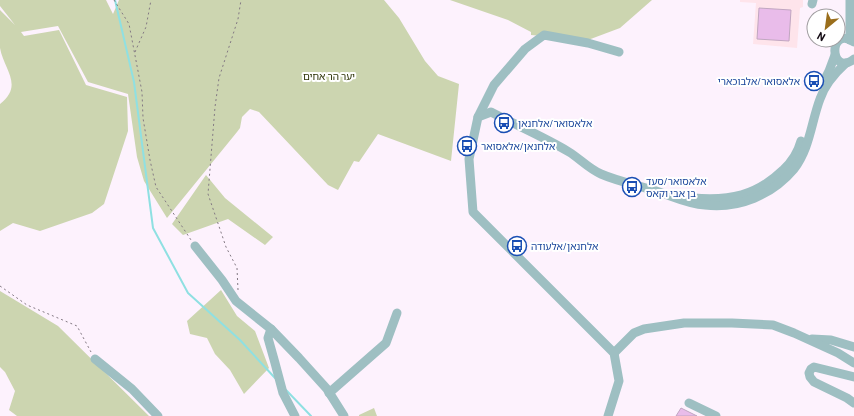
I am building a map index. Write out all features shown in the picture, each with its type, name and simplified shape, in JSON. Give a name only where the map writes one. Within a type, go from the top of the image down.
[{"type":"street","points":[[666,194],[710,200],[732,198],[751,193],[764,186],[787,166],[800,147],[815,97],[830,71],[835,55],[834,47],[839,41],[847,39],[852,41],[850,0]]},
{"type":"street","points":[[608,416],[619,381],[614,353],[473,212],[469,159],[478,117],[494,85],[525,49],[544,35],[588,43],[619,52]]},
{"type":"street","points":[[835,55],[840,61],[851,62]]},
{"type":"street","points":[[478,117],[491,112],[568,152],[600,174],[704,206],[736,204],[751,200],[767,193],[779,184],[794,169],[803,155],[820,97],[836,72],[851,62]]},
{"type":"street","points":[[195,246],[222,280],[236,301],[271,329],[299,358],[329,392],[344,416]]},
{"type":"street","points":[[329,392],[386,343],[397,313]]},
{"type":"street","points":[[614,353],[634,333],[644,329],[684,323],[710,322],[773,326],[806,339],[854,363]]},
{"type":"street","points":[[271,329],[268,338],[283,393],[295,416]]},
{"type":"street","points":[[806,339],[831,340],[854,347]]},
{"type":"street","points":[[95,359],[132,389],[158,416]]},
{"type":"street","points":[[854,377],[814,367],[811,368],[809,373],[814,382],[854,403]]},
{"type":"street","points":[[689,403],[716,416]]},
{"type":"path","points":[[114,0],[129,24],[142,92],[143,118],[156,187],[195,246]]},
{"type":"path","points":[[135,53],[146,27],[151,0]]},
{"type":"path","points":[[236,301],[239,288],[237,268],[226,247],[208,194],[215,107],[219,78],[238,19],[241,0]]},
{"type":"path","points":[[0,286],[27,305],[77,326],[95,359]]},
{"type":"shaded area","points":[[740,0],[803,0],[803,7],[800,8],[797,48],[753,44],[756,3],[740,2]]},
{"type":"green space","name":"יער הר אחים","points":[[0,0],[106,0],[113,14],[119,0],[384,0],[399,18],[425,61],[438,76],[459,84],[451,161],[378,134],[359,162],[354,161],[338,190],[328,185],[259,112],[250,109],[242,117],[240,128],[237,132],[167,218],[144,181],[137,157],[128,94],[88,82],[58,26],[21,32],[24,36],[59,30],[86,85],[127,97],[128,131],[104,204],[92,213],[40,231],[13,223],[0,231],[0,104],[7,97],[11,90],[12,84],[0,48],[0,10],[15,25],[0,6]]},
{"type":"green space","points":[[450,0],[652,0],[620,28],[588,40],[531,35],[531,32],[508,20]]},
{"type":"green space","points":[[206,175],[225,198],[273,237],[265,245],[228,219],[183,235],[172,224]]},
{"type":"green space","points":[[221,290],[237,316],[255,331],[269,368],[244,394],[230,370],[215,354],[207,338],[190,334],[187,321]]},
{"type":"green space","points":[[0,291],[58,326],[149,416],[17,416],[9,410],[15,391],[5,372],[0,367]]},
{"type":"green space","points":[[374,408],[377,416],[359,416],[359,415]]},
{"type":"building","points":[[759,8],[791,10],[789,41],[757,39]]},
{"type":"building","points":[[681,408],[697,416],[676,416]]},
{"type":"waterway","points":[[115,0],[134,82],[153,228],[188,293],[240,340],[275,378]]},
{"type":"waterway","points":[[286,390],[311,416]]},
{"type":"place","name":"אלאסואר/אלבוכארי","points":[[814,81]]},
{"type":"place","name":"אלאסואר/אלחנאן","points":[[504,123]]},
{"type":"place","name":"אלחנאן/אלאסואר","points":[[467,146]]},
{"type":"place","name":"אלאסואר/סעד בן אבי וקאס","points":[[632,187]]},
{"type":"place","name":"אלחנאן/אלעודה","points":[[517,246]]}]
